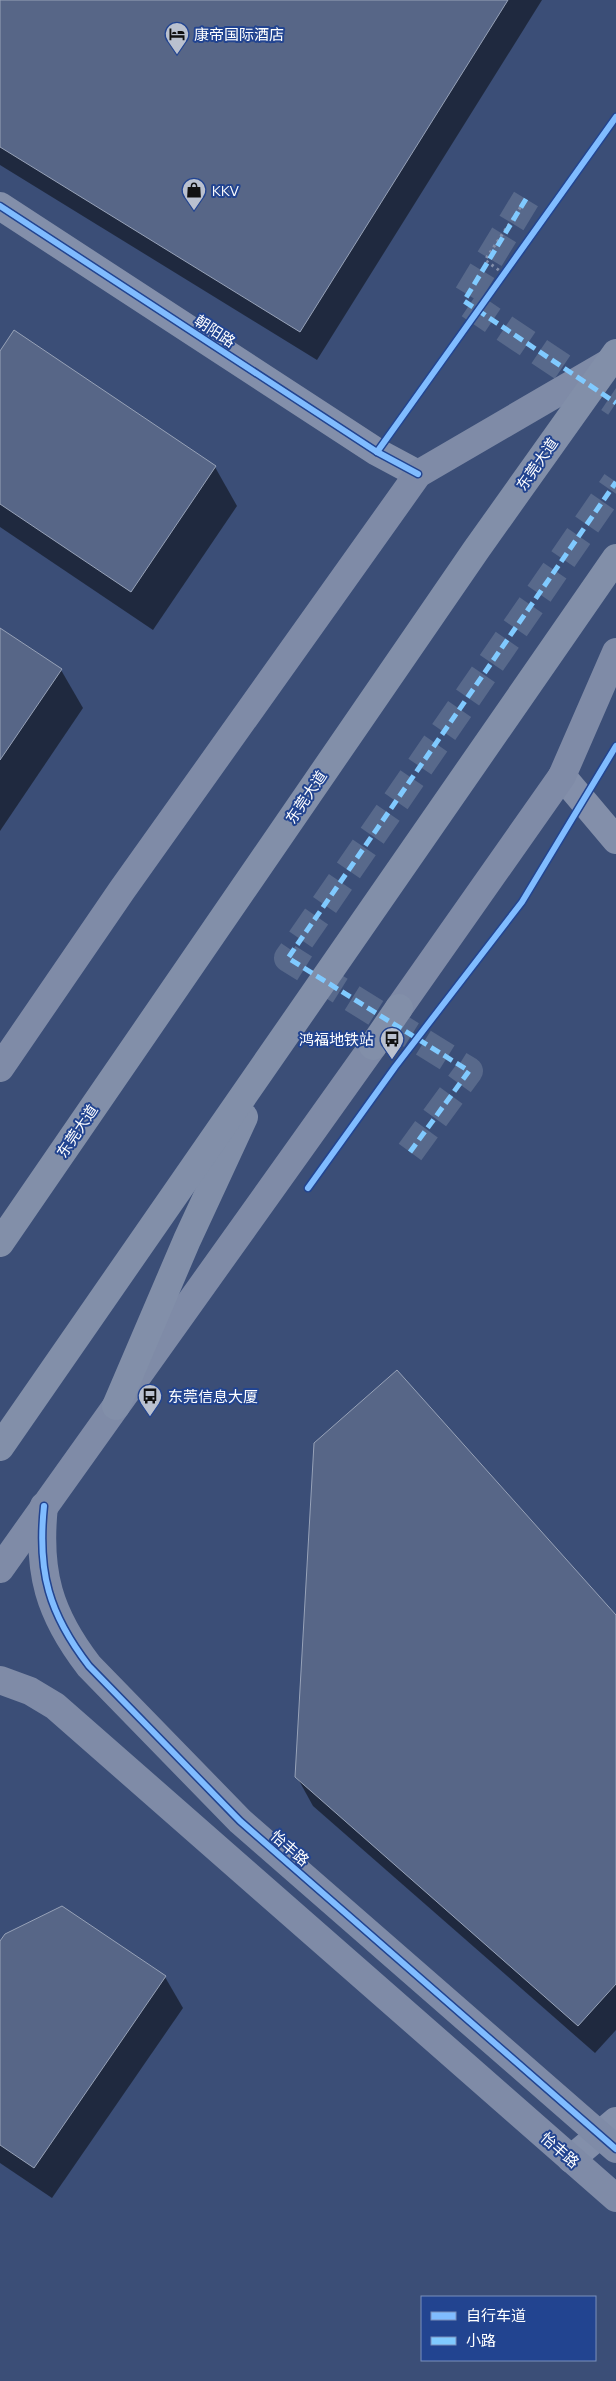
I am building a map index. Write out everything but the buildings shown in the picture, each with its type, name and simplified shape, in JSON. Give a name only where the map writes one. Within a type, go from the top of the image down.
[{"type":"main road","points":[[0,1068],[122,890],[418,474],[613,358]]},
{"type":"main road","name":"东莞大道","points":[[0,1243],[476,550],[613,358]]},
{"type":"main road","points":[[0,1447],[616,558]]},
{"type":"main road","points":[[0,1569],[373,1046],[562,776],[616,652]]},
{"type":"main road","points":[[116,1406],[187,1240],[275,1050]]},
{"type":"main road","name":"怡丰路","points":[[44,1506],[41,1535],[42,1564],[47,1591],[62,1626],[89,1666],[240,1821],[611,2135]]},
{"type":"main road","name":"怡丰路","points":[[0,1680],[30,1691],[54,1706],[616,2198]]},
{"type":"street","name":"朝阳路","points":[[0,206],[377,452],[418,474]]},
{"type":"street","points":[[562,776],[616,840]]},
{"type":"street","points":[[571,2159],[611,2135]]},
{"type":"path","points":[[504,274],[485,260],[526,199]]},
{"type":"path","points":[[498,282],[510,266]]},
{"type":"tunnel","points":[[526,199],[464,301],[616,403]]},
{"type":"tunnel","points":[[410,1152],[469,1071],[288,958],[616,482]]},
{"type":"marked path","points":[[526,199],[464,301],[616,403]]},
{"type":"marked path","points":[[410,1152],[469,1071],[288,958],[616,482]]},
{"type":"cycle path","points":[[377,452],[616,117]]},
{"type":"cycle path","points":[[0,206],[377,452],[418,474]]},
{"type":"cycle path","points":[[308,1188],[395,1067],[522,902],[616,746]]},
{"type":"cycle path","points":[[44,1506],[42,1552],[49,1591],[55,1610],[64,1628],[89,1666],[240,1821],[616,2149]]},
{"type":"place","name":"康帝国际酒店","points":[[177,55]]},
{"type":"place","name":"KKV","points":[[194,211]]},
{"type":"place","name":"鸿福地铁站","points":[[392,1060]]},
{"type":"place","name":"东莞信息大厦","points":[[150,1417]]}]
